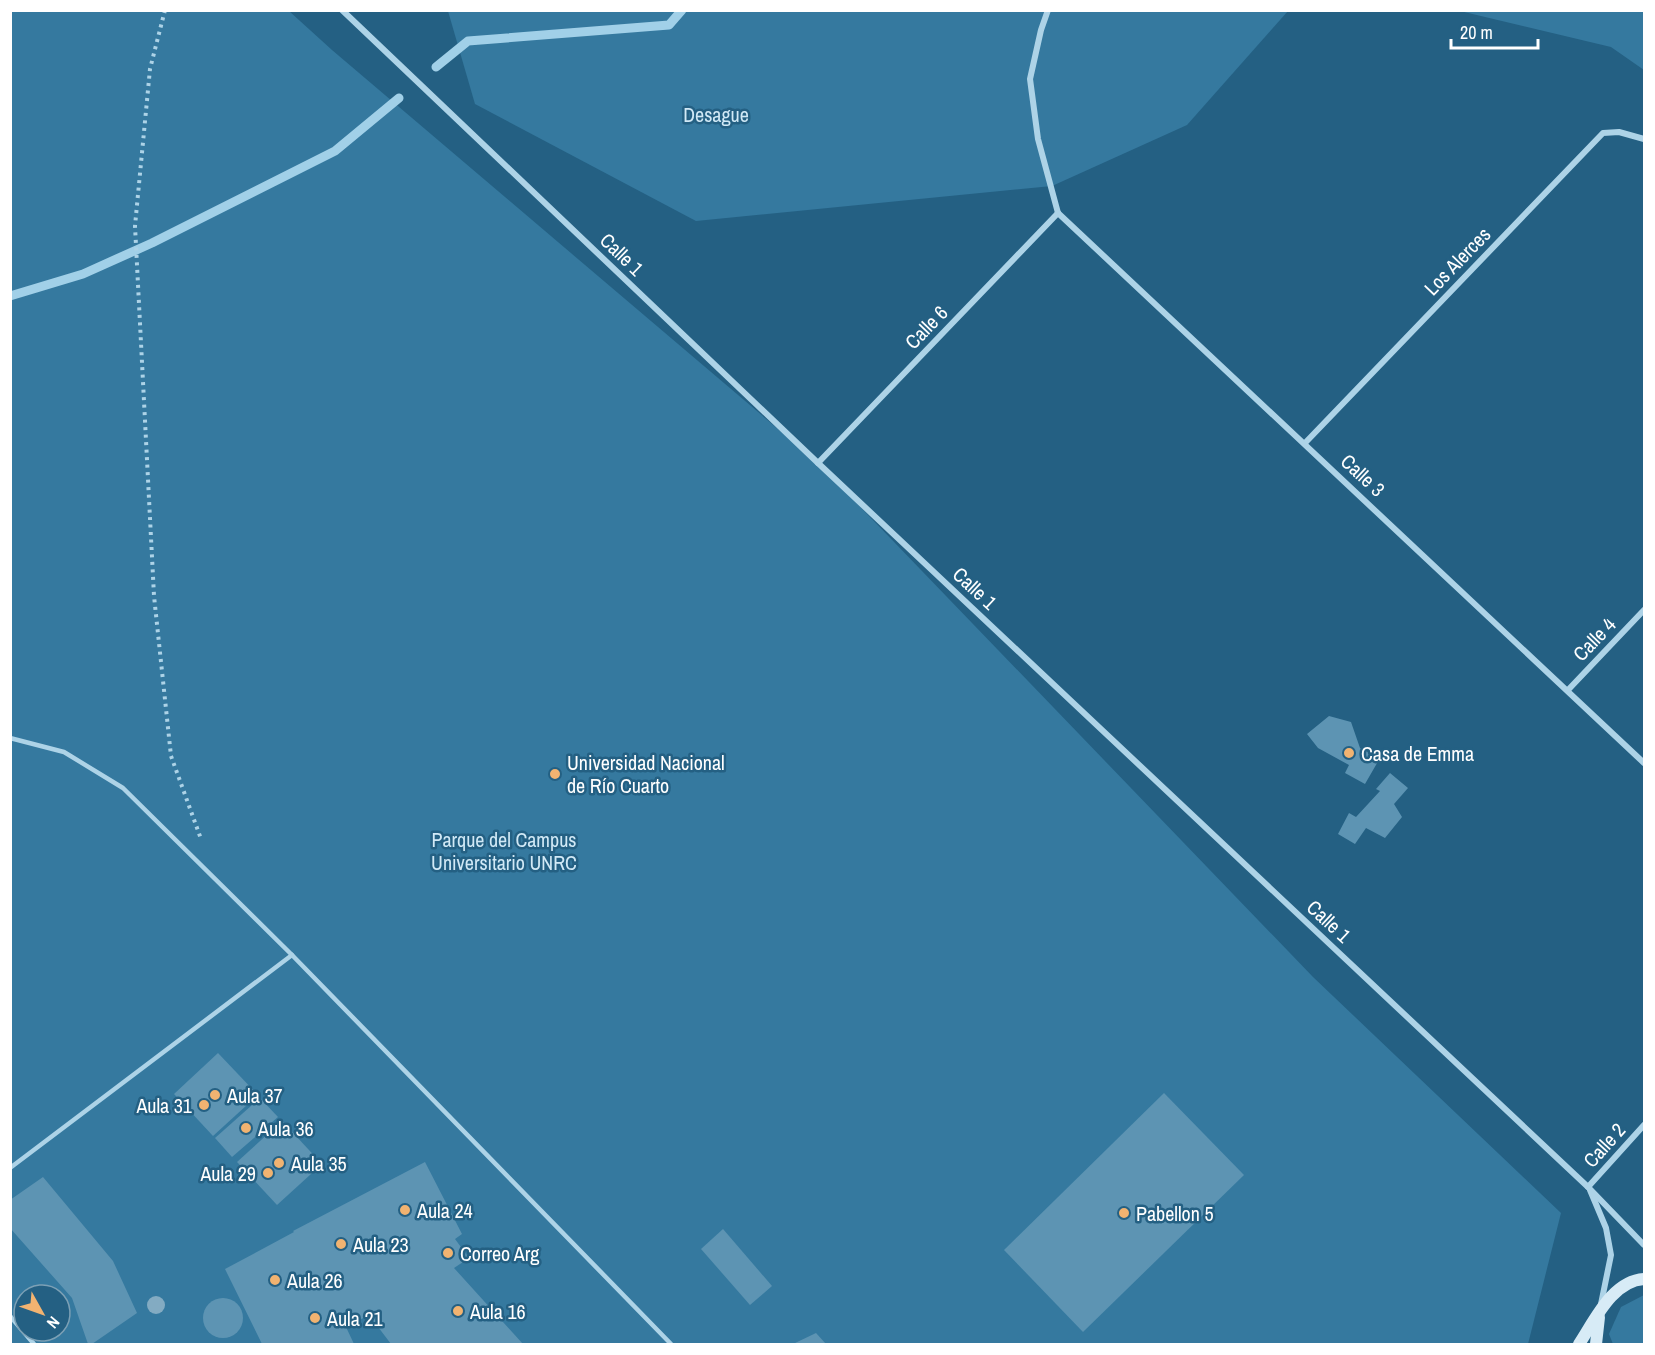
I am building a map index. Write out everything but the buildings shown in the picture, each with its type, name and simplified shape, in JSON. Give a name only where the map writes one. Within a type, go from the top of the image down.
[{"type":"main road","points":[[1580,1344],[1614,1292],[1644,1279]]},
{"type":"main road","points":[[1596,1344],[1599,1313]]},
{"type":"street","name":"Calle 1","points":[[342,10],[818,463],[1588,1187],[1644,1245]]},
{"type":"street","points":[[1048,10],[1030,79],[1038,139],[1058,213]]},
{"type":"street","name":"Los Alerces","points":[[1305,443],[1603,133],[1619,132],[1644,139]]},
{"type":"street","name":"Calle 6","points":[[818,463],[1058,213]]},
{"type":"street","name":"Calle 3","points":[[1058,213],[1644,763]]},
{"type":"street","name":"Calle 4","points":[[1568,690],[1644,610]]},
{"type":"street","name":"Calle 2","points":[[1588,1187],[1644,1125]]},
{"type":"street","name":"Calle 1","points":[[1588,1187],[1606,1228],[1611,1255],[1599,1313]]},
{"type":"lane","points":[[10,738],[64,752],[123,788],[292,954],[671,1344]]},
{"type":"lane","points":[[10,1168],[292,954]]},
{"type":"path","points":[[165,10],[150,69],[135,226],[136,265],[154,596],[171,756],[203,845]]},
{"type":"green space","name":"Parque del Campus Universitario UNRC","points":[[10,11],[289,11],[818,463],[1313,977],[1561,1213],[1528,1344],[11,1344]]},
{"type":"green space","name":"Desague","points":[[448,11],[1288,11],[1187,125],[1052,186],[696,221],[475,104]]},
{"type":"green space","points":[[1460,11],[1644,11],[1644,70],[1611,47]]},
{"type":"green space","points":[[1644,1295],[1644,1344],[1613,1344],[1609,1334],[1621,1307]]},
{"type":"waterway","points":[[436,67],[468,41],[669,25],[682,10]]},
{"type":"waterway","points":[[10,296],[83,274],[152,243],[335,151],[399,98]]},
{"type":"place","name":"Casa de Emma","points":[[1349,753]]},
{"type":"place","name":"Universidad Nacional de Río Cuarto","points":[[555,774]]},
{"type":"place","name":"Aula 37","points":[[215,1095]]},
{"type":"place","name":"Aula 31","points":[[204,1105]]},
{"type":"place","name":"Aula 36","points":[[246,1128]]},
{"type":"place","name":"Aula 35","points":[[279,1163]]},
{"type":"place","name":"Aula 29","points":[[268,1173]]},
{"type":"place","name":"Aula 24","points":[[405,1210]]},
{"type":"place","name":"Pabellon 5","points":[[1124,1213]]},
{"type":"place","name":"Aula 23","points":[[341,1244]]},
{"type":"place","name":"Correo Arg","points":[[448,1253]]},
{"type":"place","name":"Aula 26","points":[[275,1280]]},
{"type":"place","name":"Aula 16","points":[[458,1311]]},
{"type":"place","name":"Aula 21","points":[[315,1318]]}]
